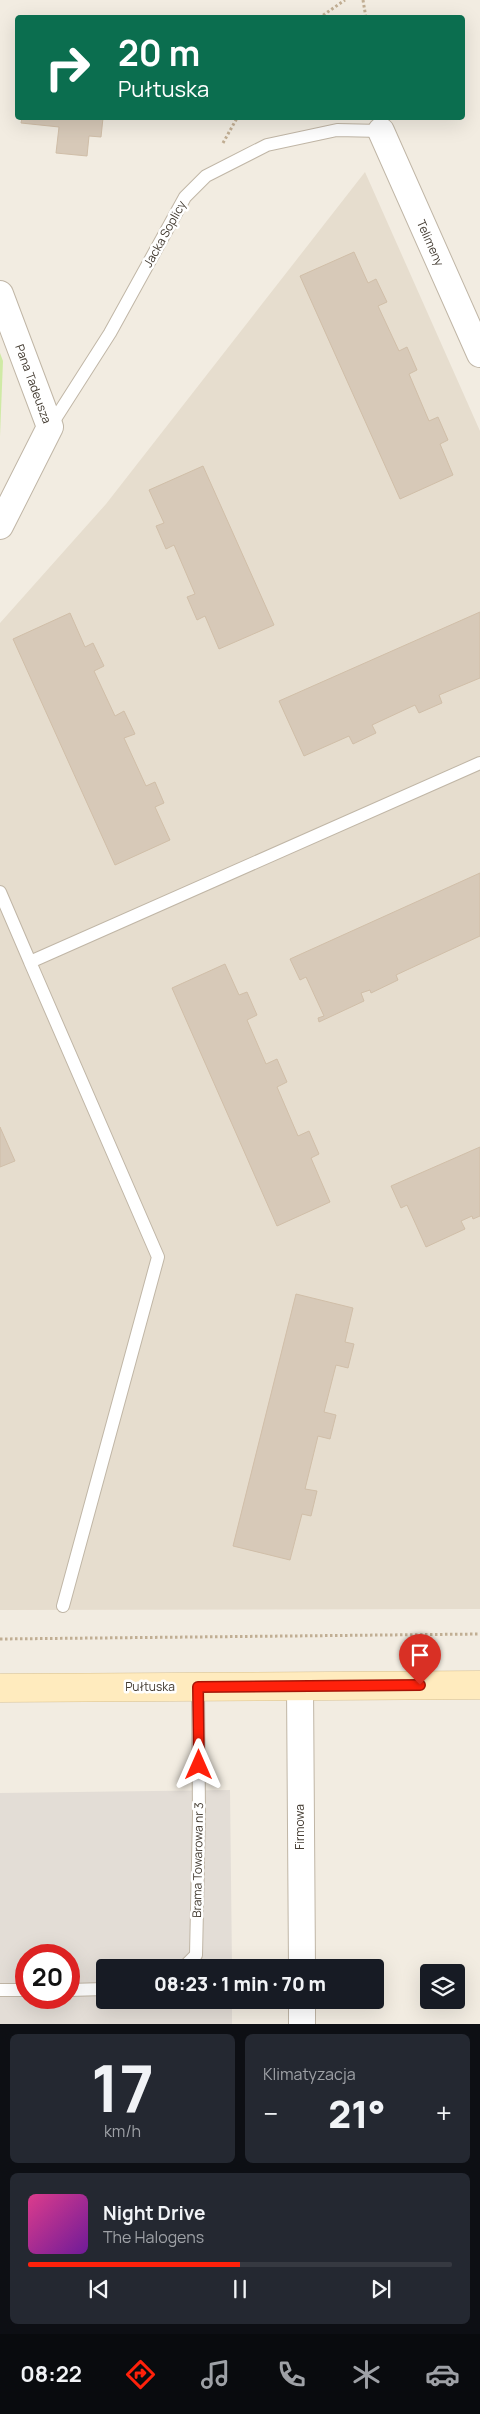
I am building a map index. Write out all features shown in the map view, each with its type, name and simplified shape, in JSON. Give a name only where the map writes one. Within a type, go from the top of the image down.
[{"type":"main road","name":"Pułtuska","points":[[0,1688],[480,1685]]},
{"type":"street","name":"Telimeny","points":[[381,132],[480,354]]},
{"type":"street","name":"Pana Tadeusza","points":[[0,294],[50,428],[0,526]]},
{"type":"street","name":"Firmowa","points":[[300,1686],[302,1959]]},
{"type":"street","points":[[302,2009],[302,2024]]},
{"type":"lane","name":"Jacka Soplicy","points":[[50,428],[110,333],[185,197],[206,176],[267,145],[337,130],[381,132]]},
{"type":"lane","points":[[30,962],[480,763]]},
{"type":"lane","points":[[0,892],[158,1256],[63,1606]]},
{"type":"lane","name":"Brama Towarowa nr 3","points":[[192,1959],[196,1955],[199,1826],[198,1687]]},
{"type":"lane","points":[[80,1990],[96,1989]]},
{"type":"lane","points":[[0,1990],[15,1990]]},
{"type":"path","points":[[323,15],[345,0]]},
{"type":"path","points":[[364,0],[366,15]]},
{"type":"path","points":[[0,1639],[480,1634]]},
{"type":"shaded area","points":[[365,172],[480,431],[480,1609],[0,1610],[0,623],[106,504]]},
{"type":"shaded area","points":[[230,1790],[232,1959],[96,1959],[96,2009],[232,2009],[232,2024],[0,2024],[0,1793]]},
{"type":"green space","points":[[0,353],[3,361],[0,436]]},
{"type":"building","points":[[22,120],[103,120],[101,137],[89,136],[87,156],[56,153],[59,127],[21,123]]},
{"type":"building","points":[[354,252],[368,283],[376,279],[387,302],[378,306],[399,351],[407,347],[417,370],[409,374],[429,421],[438,417],[448,440],[440,444],[453,475],[400,499],[300,276]]},
{"type":"building","points":[[203,466],[274,625],[219,649],[205,616],[197,620],[187,597],[195,594],[174,545],[166,549],[156,526],[164,523],[149,490]]},
{"type":"building","points":[[480,612],[480,678],[439,695],[442,703],[419,713],[415,705],[372,725],[376,733],[353,744],[349,736],[304,756],[279,701]]},
{"type":"building","points":[[70,613],[85,647],[93,643],[104,666],[94,671],[115,716],[124,711],[135,734],[124,738],[146,786],[155,782],[164,803],[155,807],[170,840],[115,865],[13,639]]},
{"type":"building","points":[[480,873],[480,936],[396,975],[398,980],[371,993],[370,990],[361,993],[364,1001],[319,1022],[318,1018],[324,1016],[306,977],[300,980],[290,959]]},
{"type":"building","points":[[225,964],[239,995],[247,992],[257,1015],[247,1020],[266,1064],[277,1059],[287,1082],[277,1087],[298,1136],[309,1131],[319,1154],[311,1158],[330,1202],[277,1226],[172,988]]},
{"type":"building","points":[[0,1127],[15,1161],[0,1167]]},
{"type":"building","points":[[480,1147],[480,1216],[473,1219],[472,1216],[461,1221],[465,1229],[426,1247],[407,1205],[401,1208],[391,1186]]},
{"type":"building","points":[[296,1294],[353,1308],[345,1342],[354,1344],[348,1368],[336,1365],[324,1412],[336,1415],[330,1439],[318,1436],[305,1489],[317,1491],[311,1516],[302,1514],[290,1560],[233,1546]]},
{"type":"route","points":[[199,1765],[198,1687],[420,1685]]}]
